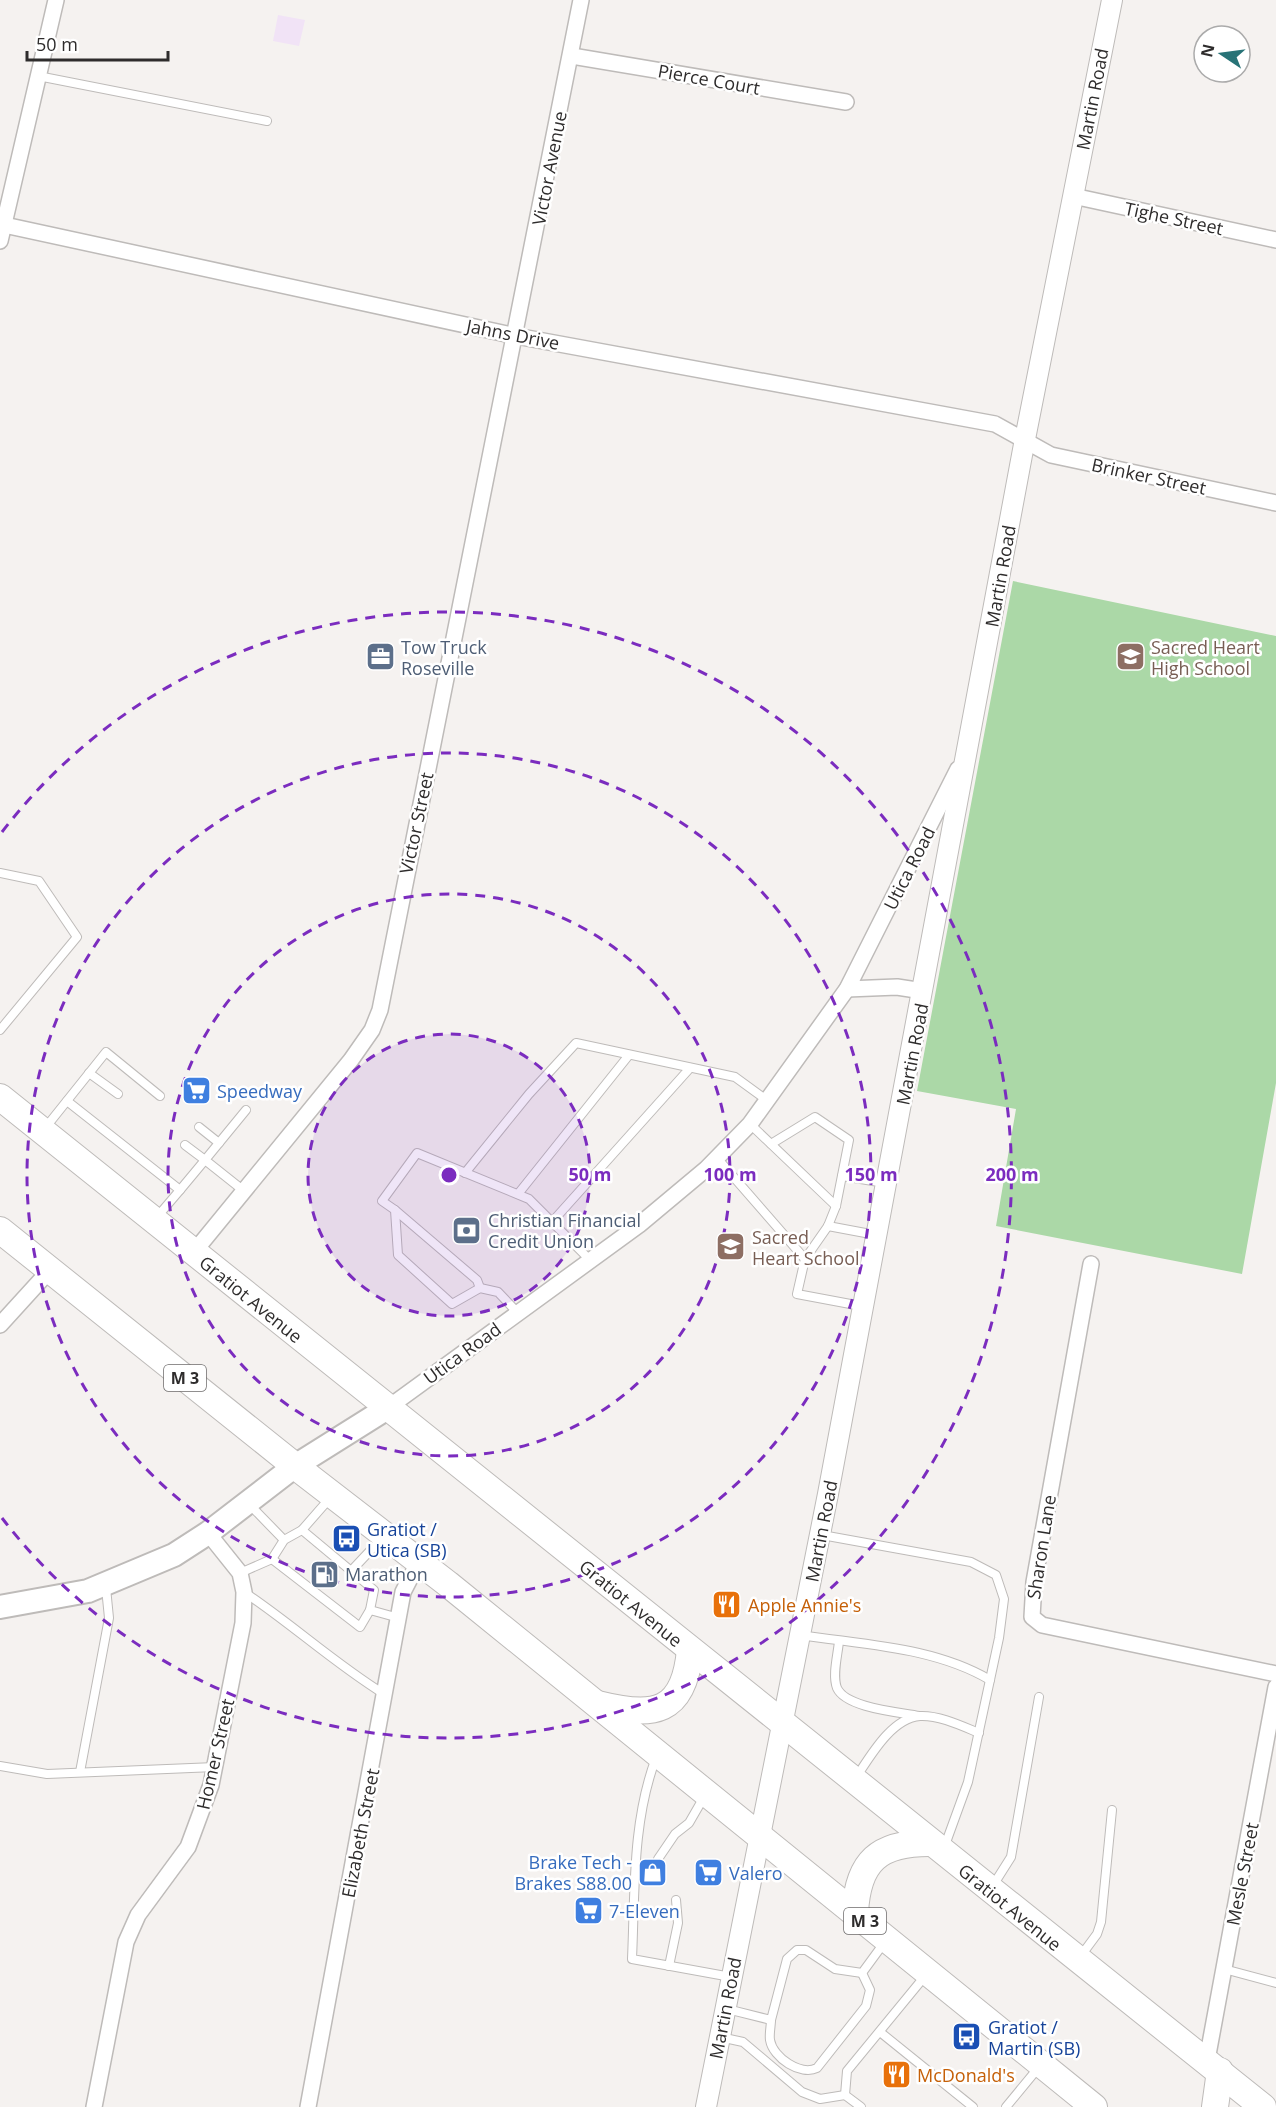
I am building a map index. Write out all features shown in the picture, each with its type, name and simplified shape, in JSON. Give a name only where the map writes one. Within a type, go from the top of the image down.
[{"type":"main road","name":"Gratiot Avenue","points":[[0,1096],[339,1370],[389,1407],[853,1781],[1263,2107]]},
{"type":"main road","name":"M 3","points":[[0,1230],[295,1466],[419,1561],[855,1912],[1082,2100]]},
{"type":"main road","name":"Utica Road","points":[[0,1607],[88,1591],[174,1555],[208,1533],[295,1466],[389,1407]]},
{"type":"main road","points":[[595,1703],[626,1711],[644,1711],[672,1701],[682,1690],[688,1675],[690,1650]]},
{"type":"main road","points":[[855,1912],[860,1877],[868,1864],[880,1853],[894,1846],[936,1847]]},
{"type":"main road","points":[[1214,2066],[1215,2107]]},
{"type":"street","points":[[0,241],[56,0]]},
{"type":"street","name":"Victor Avenue","points":[[516,336],[581,0]]},
{"type":"street","name":"Martin Road","points":[[706,2107],[864,1307],[1025,439],[1112,0]]},
{"type":"street","name":"Pierce Court","points":[[572,56],[846,102]]},
{"type":"street","name":"Tighe Street","points":[[1073,196],[1276,240]]},
{"type":"street","name":"Jahns Drive","points":[[2,225],[516,336],[995,424],[1025,439]]},
{"type":"street","name":"Victor Street","points":[[194,1252],[351,1060],[372,1030],[380,1010],[516,336]]},
{"type":"street","name":"Brinker Street","points":[[1025,439],[1051,455],[1276,503]]},
{"type":"street","name":"Utica Road","points":[[389,1407],[639,1225],[717,1158],[750,1124],[847,989],[970,745]]},
{"type":"street","points":[[847,989],[897,987],[923,991]]},
{"type":"street","name":"Sharon Lane","points":[[1091,1264],[1034,1582],[1032,1617],[1042,1625],[1276,1674]]},
{"type":"street","points":[[0,1325],[50,1270]]},
{"type":"street","name":"Homer Street","points":[[94,2107],[126,1942],[138,1915],[188,1847],[200,1819],[215,1767],[243,1623],[244,1592],[240,1573],[208,1533]]},
{"type":"street","name":"Elizabeth Street","points":[[308,2107],[403,1592],[419,1561]]},
{"type":"street","name":"Mesle Street","points":[[1214,2066],[1224,1969],[1276,1687]]},
{"type":"lane","points":[[38,76],[267,121]]},
{"type":"lane","points":[[0,873],[39,881],[77,937],[0,1030]]},
{"type":"lane","points":[[465,1173],[529,1095],[576,1043],[735,1077],[768,1101]]},
{"type":"lane","points":[[43,1131],[106,1052],[160,1095]]},
{"type":"lane","points":[[518,1194],[629,1055]]},
{"type":"lane","points":[[552,1222],[690,1068]]},
{"type":"lane","points":[[89,1073],[118,1094]]},
{"type":"lane","points":[[67,1101],[180,1190]]},
{"type":"lane","points":[[155,1220],[246,1110]]},
{"type":"lane","points":[[771,1144],[815,1117],[849,1140],[836,1206],[828,1226],[805,1259],[797,1294],[864,1307]]},
{"type":"lane","points":[[750,1124],[836,1206]]},
{"type":"lane","points":[[199,1127],[219,1143]]},
{"type":"lane","points":[[185,1145],[244,1191]]},
{"type":"lane","points":[[480,1288],[477,1280],[382,1201],[417,1153],[529,1199],[590,1260]]},
{"type":"lane","points":[[717,1158],[805,1259]]},
{"type":"lane","points":[[842,1176],[887,1184]]},
{"type":"lane","points":[[395,1210],[398,1255],[452,1304],[480,1288],[498,1292],[517,1312]]},
{"type":"lane","points":[[828,1226],[877,1235]]},
{"type":"lane","points":[[240,1573],[272,1559],[284,1540],[302,1530],[332,1495]]},
{"type":"lane","points":[[248,1503],[284,1540]]},
{"type":"lane","points":[[272,1559],[360,1627],[370,1610],[374,1590],[302,1530]]},
{"type":"lane","points":[[351,1570],[385,1535]]},
{"type":"lane","points":[[820,1535],[971,1562],[996,1575],[1004,1599],[979,1733],[968,1782],[936,1847]]},
{"type":"lane","points":[[80,1772],[109,1618],[105,1584]]},
{"type":"lane","points":[[244,1592],[272,1610],[344,1669],[385,1694]]},
{"type":"lane","points":[[370,1610],[399,1618]]},
{"type":"lane","points":[[799,1635],[933,1655],[966,1666],[990,1680]]},
{"type":"lane","points":[[839,1641],[837,1687],[843,1697],[860,1704],[951,1722],[979,1733]]},
{"type":"lane","points":[[990,1890],[1011,1857],[1039,1697]]},
{"type":"lane","points":[[853,1781],[888,1731],[919,1716]]},
{"type":"lane","points":[[658,1754],[645,1788],[642,1810],[637,1855],[632,1959],[731,1977]]},
{"type":"lane","points":[[0,1766],[47,1774],[215,1767]]},
{"type":"lane","points":[[658,1859],[675,1834],[689,1823],[706,1793]]},
{"type":"lane","points":[[1077,1960],[1097,1934],[1101,1922],[1112,1810]]},
{"type":"lane","points":[[669,1966],[678,1923],[676,1900]]},
{"type":"lane","points":[[861,1973],[887,1939]]},
{"type":"lane","points":[[806,1950],[835,1969],[861,1973],[870,1990],[866,2006],[817,2068],[803,2070],[782,2058],[770,2041],[771,2020],[783,1970],[792,1953],[806,1950]]},
{"type":"lane","points":[[1224,1969],[1276,1983]]},
{"type":"lane","points":[[845,2095],[847,2072],[928,1972]]},
{"type":"lane","points":[[725,2009],[771,2020]]},
{"type":"lane","points":[[880,2032],[974,2107]]},
{"type":"lane","points":[[720,2037],[743,2042],[802,2092],[820,2099],[845,2095],[861,2107]]},
{"type":"lane","points":[[1006,2107],[1041,2065]]},
{"type":"shaded area","points":[[278,15],[305,20],[299,46],[273,41]]},
{"type":"green space","points":[[1013,581],[1276,636],[1276,1083],[1242,1274],[996,1226],[1016,1109],[917,1091]]},
{"type":"place","name":"Tow Truck Roseville","points":[[380,657]]},
{"type":"place","name":"Sacred Heart High School","points":[[1130,657]]},
{"type":"place","name":"Speedway","points":[[196,1091]]},
{"type":"place","name":"Christian Financial Credit Union","points":[[467,1230]]},
{"type":"place","name":"Sacred Heart School","points":[[731,1247]]},
{"type":"place","name":"Gratiot / Utica (SB)","points":[[346,1539]]},
{"type":"place","name":"Marathon","points":[[324,1574]]},
{"type":"place","name":"Apple Annie's","points":[[727,1605]]},
{"type":"place","name":"Brake Tech - Brakes S88.00","points":[[653,1872]]},
{"type":"place","name":"Valero","points":[[708,1873]]},
{"type":"place","name":"7-Eleven","points":[[588,1911]]},
{"type":"place","name":"Gratiot / Martin (SB)","points":[[967,2037]]},
{"type":"place","name":"McDonald's","points":[[896,2075]]}]
